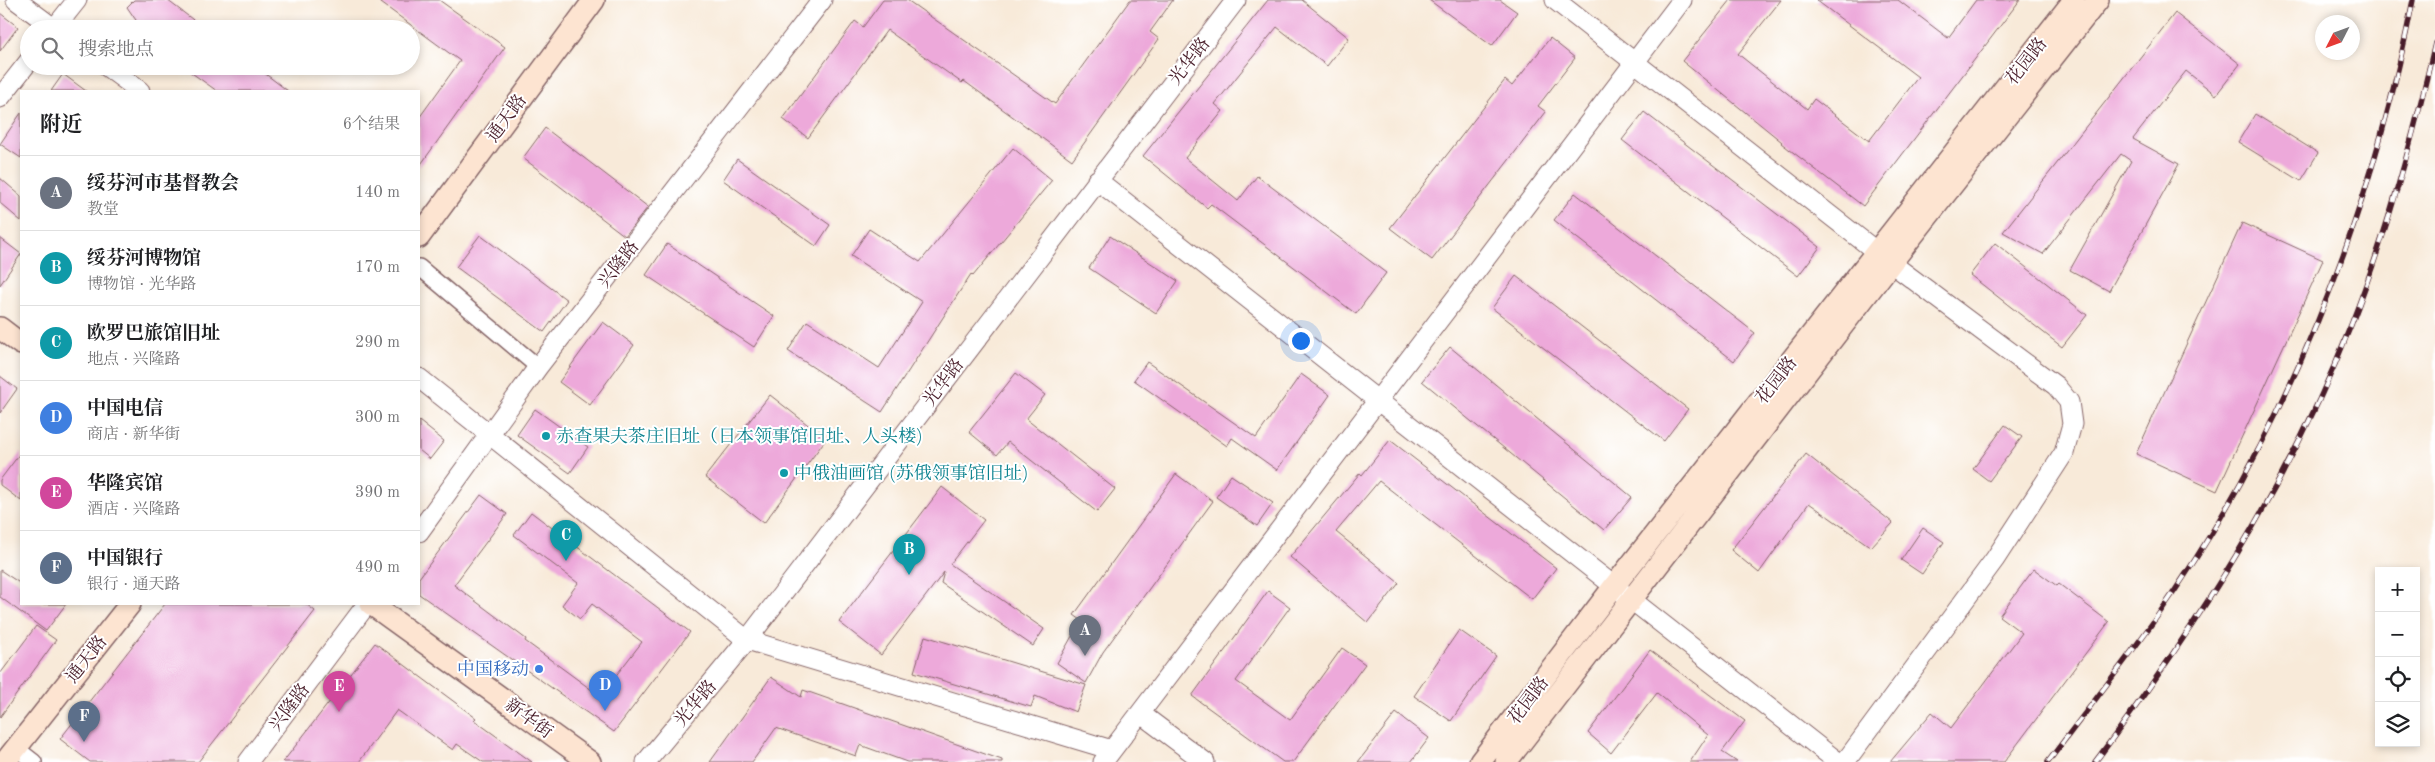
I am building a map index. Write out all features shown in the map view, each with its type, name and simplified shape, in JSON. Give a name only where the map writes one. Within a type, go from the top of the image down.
[{"type":"main road","name":"通天路","points":[[420,236],[594,0]]},
{"type":"main road","name":"花园路","points":[[1506,762],[1632,598],[2074,0]]},
{"type":"main road","name":"花园路","points":[[1480,762],[1615,585],[2098,0]]},
{"type":"main road","points":[[0,328],[20,343]]},
{"type":"main road","name":"通天路","points":[[10,755],[129,605]]},
{"type":"main road","name":"新华街","points":[[373,605],[590,762]]},
{"type":"street","points":[[16,0],[43,20]]},
{"type":"street","points":[[62,20],[77,0]]},
{"type":"street","name":"兴隆路","points":[[420,531],[538,367],[822,0]]},
{"type":"street","name":"光华路","points":[[646,762],[747,640],[1236,0]]},
{"type":"street","points":[[1555,0],[1633,63],[1884,257],[2056,386],[2069,402],[2072,424],[2064,453],[1995,559],[1845,762]]},
{"type":"street","points":[[420,379],[747,640],[1108,756],[1682,0]]},
{"type":"street","points":[[0,98],[20,72]]},
{"type":"street","points":[[118,75],[139,90]]},
{"type":"street","points":[[1097,180],[1632,598],[1838,762]]},
{"type":"street","points":[[420,268],[538,367]]},
{"type":"street","name":"兴隆路","points":[[248,762],[366,605]]},
{"type":"street","points":[[1141,714],[1205,762]]},
{"type":"street","points":[[10,755],[34,762]]},
{"type":"building","points":[[134,0],[167,0],[193,20],[136,20],[127,7]]},
{"type":"building","points":[[377,0],[439,0],[505,47],[420,166],[420,117],[460,61],[420,32],[420,20],[404,20]]},
{"type":"building","points":[[883,0],[907,0],[1055,104],[1130,0],[1173,0],[1150,32],[1159,39],[1072,160],[964,81],[962,83],[887,30],[808,138],[783,119],[855,21],[863,27]]},
{"type":"building","points":[[1268,0],[1302,0],[1349,38],[1327,66],[1277,27],[1215,104],[1223,111],[1185,158],[1238,201],[1257,176],[1386,273],[1356,314],[1211,204],[1207,208],[1143,156]]},
{"type":"building","points":[[1429,0],[1500,0],[1517,12],[1492,46]]},
{"type":"building","points":[[1731,0],[1781,0],[1738,54],[1807,109],[1814,99],[1869,141],[1918,77],[1816,0],[1898,0],[1948,38],[1976,0],[2020,0],[1863,206],[1781,143],[1682,61]]},
{"type":"building","points":[[0,13],[18,27],[0,51]]},
{"type":"building","points":[[2175,13],[2240,64],[2216,95],[2186,71],[2133,139],[2179,164],[2109,291],[2070,270],[2131,161],[2121,154],[2043,254],[2003,232]]},
{"type":"building","points":[[1550,38],[1575,58],[1538,106],[1546,112],[1432,260],[1390,228],[1505,80],[1512,86]]},
{"type":"building","points":[[62,75],[64,75],[85,90],[52,90]]},
{"type":"building","points":[[195,75],[267,75],[287,90],[216,90]]},
{"type":"building","points":[[1644,112],[1820,247],[1798,276],[1622,140]]},
{"type":"building","points":[[20,114],[20,157],[0,144]]},
{"type":"building","points":[[2255,114],[2318,153],[2301,181],[2238,142]]},
{"type":"building","points":[[545,128],[648,207],[625,236],[523,158]]},
{"type":"building","points":[[1013,148],[1052,180],[973,276],[971,274],[882,412],[788,351],[807,321],[879,368],[922,302],[851,256],[869,229],[920,262]]},
{"type":"building","points":[[737,159],[830,225],[816,246],[723,180]]},
{"type":"building","points":[[0,178],[20,195],[20,220],[0,203]]},
{"type":"building","points":[[1575,193],[1755,333],[1734,361],[1554,220]]},
{"type":"building","points":[[2242,223],[2323,260],[2217,491],[2136,454]]},
{"type":"building","points":[[480,235],[567,300],[544,332],[456,267]]},
{"type":"building","points":[[1110,236],[1178,281],[1156,313],[1089,268]]},
{"type":"building","points":[[0,238],[20,253],[20,255],[0,285]]},
{"type":"building","points":[[1995,243],[2087,315],[2062,347],[1970,275]]},
{"type":"building","points":[[667,244],[774,316],[754,347],[646,275]]},
{"type":"building","points":[[1516,276],[1688,409],[1664,441],[1492,308]]},
{"type":"building","points":[[603,322],[634,345],[590,405],[559,382]]},
{"type":"building","points":[[1450,347],[1632,497],[1604,530],[1422,381]]},
{"type":"building","points":[[1147,362],[1256,438],[1301,374],[1330,395],[1277,470],[1232,438],[1227,446],[1134,380]]},
{"type":"building","points":[[1016,373],[1045,395],[1026,419],[1115,489],[1097,512],[1008,442],[997,455],[969,432]]},
{"type":"building","points":[[0,376],[17,389],[0,413]]},
{"type":"building","points":[[770,395],[826,439],[764,523],[705,477]]},
{"type":"building","points":[[535,409],[588,447],[570,473],[517,435]]},
{"type":"building","points":[[420,422],[444,441],[430,459],[420,451]]},
{"type":"building","points":[[2005,425],[2022,437],[1989,481],[1973,469]]},
{"type":"building","points":[[1390,440],[1556,568],[1532,599],[1379,481],[1336,532],[1399,583],[1368,623],[1290,557]]},
{"type":"building","points":[[20,453],[20,500],[0,485],[0,480]]},
{"type":"building","points":[[1806,454],[1893,523],[1871,547],[1809,503],[1759,573],[1731,550]]},
{"type":"building","points":[[1176,474],[1213,501],[1103,652],[1086,683],[1057,663],[1081,620],[1074,615]]},
{"type":"building","points":[[1231,475],[1273,503],[1257,526],[1216,497]]},
{"type":"building","points":[[942,487],[984,520],[950,564],[1044,629],[1033,646],[941,583],[944,572],[881,655],[839,622]]},
{"type":"building","points":[[481,495],[507,514],[454,585],[526,639],[525,641],[600,696],[642,642],[592,604],[580,619],[562,605],[578,583],[514,535],[531,512],[690,632],[614,732],[420,595],[420,577]]},
{"type":"building","points":[[1923,528],[1944,542],[1922,574],[1901,560]]},
{"type":"building","points":[[2034,569],[2057,586],[2059,584],[2109,622],[2004,762],[1890,762],[1932,712],[1951,728],[2022,633],[1999,616]]},
{"type":"building","points":[[0,570],[20,583],[20,605],[65,605],[46,631],[0,597]]},
{"type":"building","points":[[1268,591],[1290,607],[1236,681],[1290,720],[1342,648],[1365,664],[1293,762],[1283,762],[1192,696]]},
{"type":"building","points":[[164,605],[307,605],[315,611],[198,762],[90,762],[60,739]]},
{"type":"building","points":[[36,626],[56,640],[0,717],[0,674]]},
{"type":"building","points":[[1459,630],[1496,656],[1451,721],[1414,696]]},
{"type":"building","points":[[925,636],[1086,685],[1076,712],[1035,696],[1031,707],[914,672]]},
{"type":"building","points":[[375,643],[476,718],[474,720],[532,762],[483,762],[457,744],[453,750],[397,710],[359,762],[283,762]]},
{"type":"building","points":[[1650,650],[1745,721],[1722,752],[1737,762],[1690,762],[1708,735],[1657,693],[1611,753],[1588,733]]},
{"type":"building","points":[[771,677],[801,697],[803,690],[1002,760],[1002,762],[907,762],[860,745],[856,756],[776,728],[752,762],[710,762]]},
{"type":"building","points":[[1396,713],[1429,738],[1411,762],[1358,762]]},
{"type":"railway","points":[[2048,762],[2156,618],[2203,548],[2245,475],[2283,400],[2317,322],[2347,244],[2373,164],[2395,82],[2413,0]]},
{"type":"railway","points":[[2095,762],[2169,659],[2238,552],[2270,497],[2326,384],[2351,325],[2388,221],[2418,115],[2435,43]]},
{"type":"place","name":"赤查果夫茶庄旧址（日本领事馆旧址、人头楼)","points":[[546,436]]},
{"type":"place","name":"中俄油画馆 (苏俄领事馆旧址)","points":[[784,473]]},
{"type":"place","name":"欧罗巴旅馆旧址","points":[[566,561]]},
{"type":"place","name":"绥芬河博物馆","points":[[909,575]]},
{"type":"place","name":"绥芬河市基督教会","points":[[1085,656]]},
{"type":"place","name":"中国移动","points":[[539,669]]},
{"type":"place","name":"中国电信","points":[[605,711]]},
{"type":"place","name":"华隆宾馆","points":[[339,712]]},
{"type":"place","name":"中国银行","points":[[84,742]]}]
